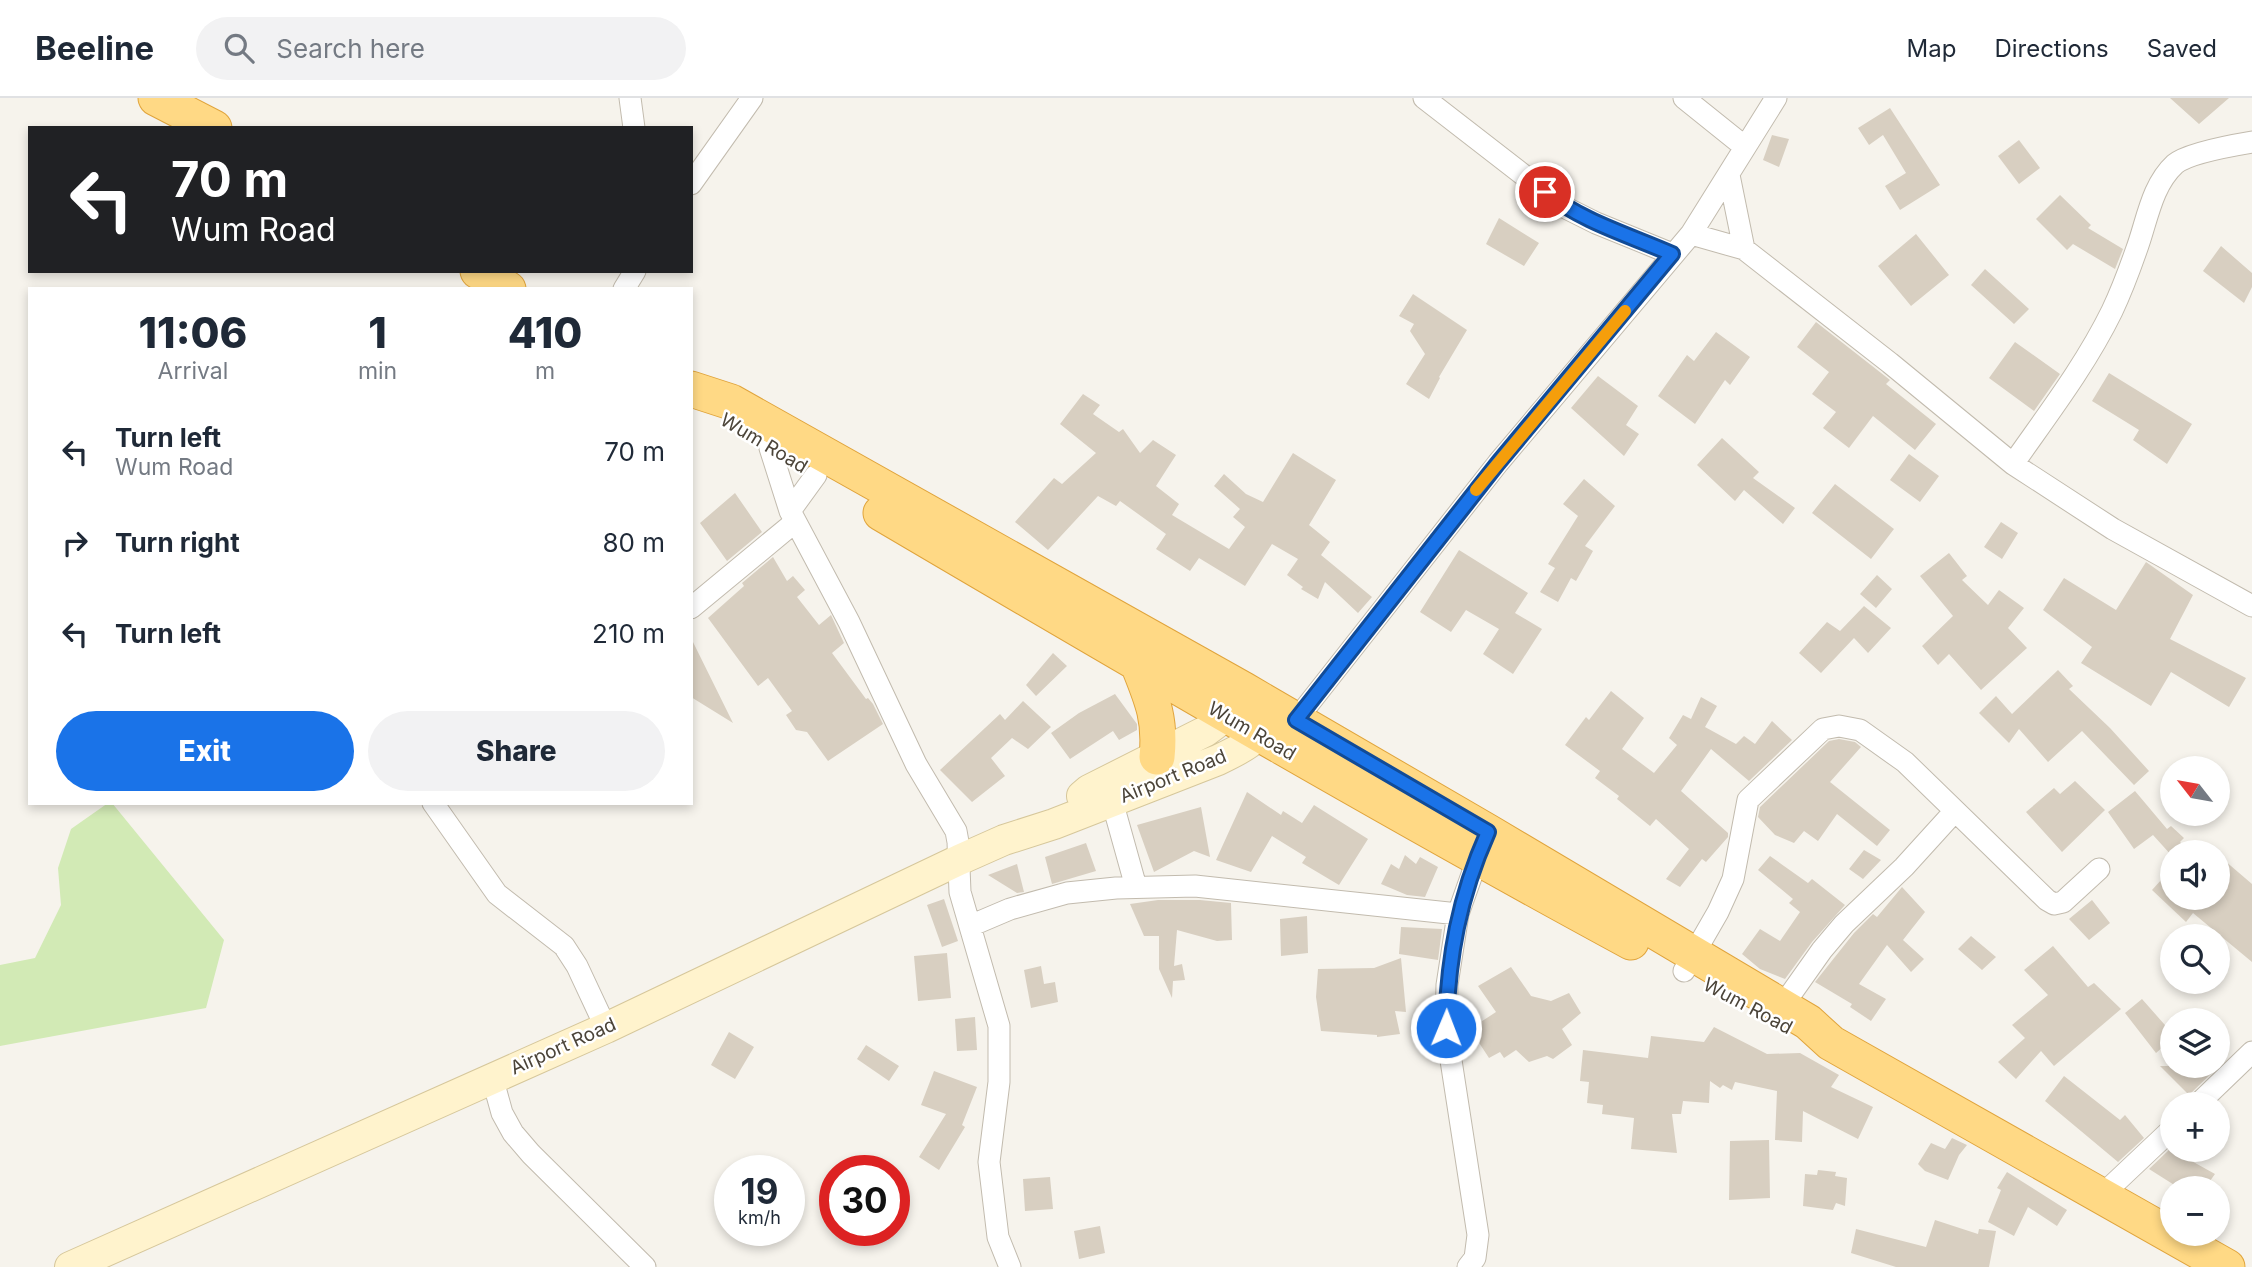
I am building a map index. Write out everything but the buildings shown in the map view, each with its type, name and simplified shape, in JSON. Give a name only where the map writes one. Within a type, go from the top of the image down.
[{"type":"highway","points":[[156,98],[210,126]]},
{"type":"highway","points":[[481,273],[505,287]]},
{"type":"highway","name":"Wum Road","points":[[693,390],[731,402],[1235,703]]},
{"type":"highway","name":"Wum Road","points":[[693,391],[721,420],[1138,664],[1278,722],[1482,845],[1777,1013],[1808,1022],[1831,1043],[2227,1267]]},
{"type":"highway","points":[[1138,664],[1156,710],[1159,733],[1157,757]]},
{"type":"main road","name":"Airport Road","points":[[1054,824],[1089,790],[1206,731],[1235,703]]},
{"type":"main road","name":"Airport Road","points":[[70,1267],[111,1258],[162,1224],[606,1028],[959,860],[1218,760],[1278,722]]},
{"type":"street","points":[[631,98],[634,126]]},
{"type":"street","points":[[693,181],[751,98]]},
{"type":"street","points":[[1424,98],[1566,208],[1672,254]]},
{"type":"street","points":[[1684,98],[1745,147]]},
{"type":"street","points":[[1278,722],[1691,234],[1776,98]]},
{"type":"street","points":[[2012,464],[2090,353],[2112,310],[2162,179],[2177,162],[2216,149],[2252,142]]},
{"type":"street","points":[[1729,175],[1744,249]]},
{"type":"street","points":[[1691,234],[1744,249],[1890,362],[2012,464],[2113,529],[2252,606]]},
{"type":"street","points":[[770,448],[792,516],[849,622],[916,764],[956,831],[960,892],[999,1027],[999,1082],[989,1162],[998,1237],[1010,1267]]},
{"type":"street","points":[[693,606],[792,516],[816,475]]},
{"type":"street","points":[[1690,962],[1733,879],[1748,800],[1823,729],[1839,726],[1860,730],[1905,762],[1954,812],[2054,904],[2063,902],[2099,869]]},
{"type":"street","points":[[1112,801],[1136,887]]},
{"type":"street","points":[[434,805],[497,894],[564,946],[578,966],[606,1028]]},
{"type":"street","points":[[1777,1013],[1844,924],[1904,867],[1954,812]]},
{"type":"street","points":[[1468,1267],[1475,1258],[1478,1235],[1446,1028],[1447,985],[1458,914],[1482,845]]},
{"type":"street","points":[[970,926],[1010,909],[1067,893],[1136,887],[1195,886],[1458,914]]},
{"type":"street","points":[[2210,1092],[2252,1052]]},
{"type":"street","points":[[492,1077],[502,1113],[513,1133],[645,1267]]},
{"type":"street","points":[[2101,1196],[2160,1140]]},
{"type":"green space","points":[[105,805],[114,805],[224,940],[206,1008],[0,1046],[0,965],[35,958],[61,905],[58,868],[71,829]]},
{"type":"slow traffic","points":[[1476,490],[1625,311]]},
{"type":"route","points":[[1446,1028],[1447,985],[1458,914],[1476,858],[1488,832],[1296,720],[1498,463],[1672,254],[1596,223],[1566,208],[1545,192]]}]
